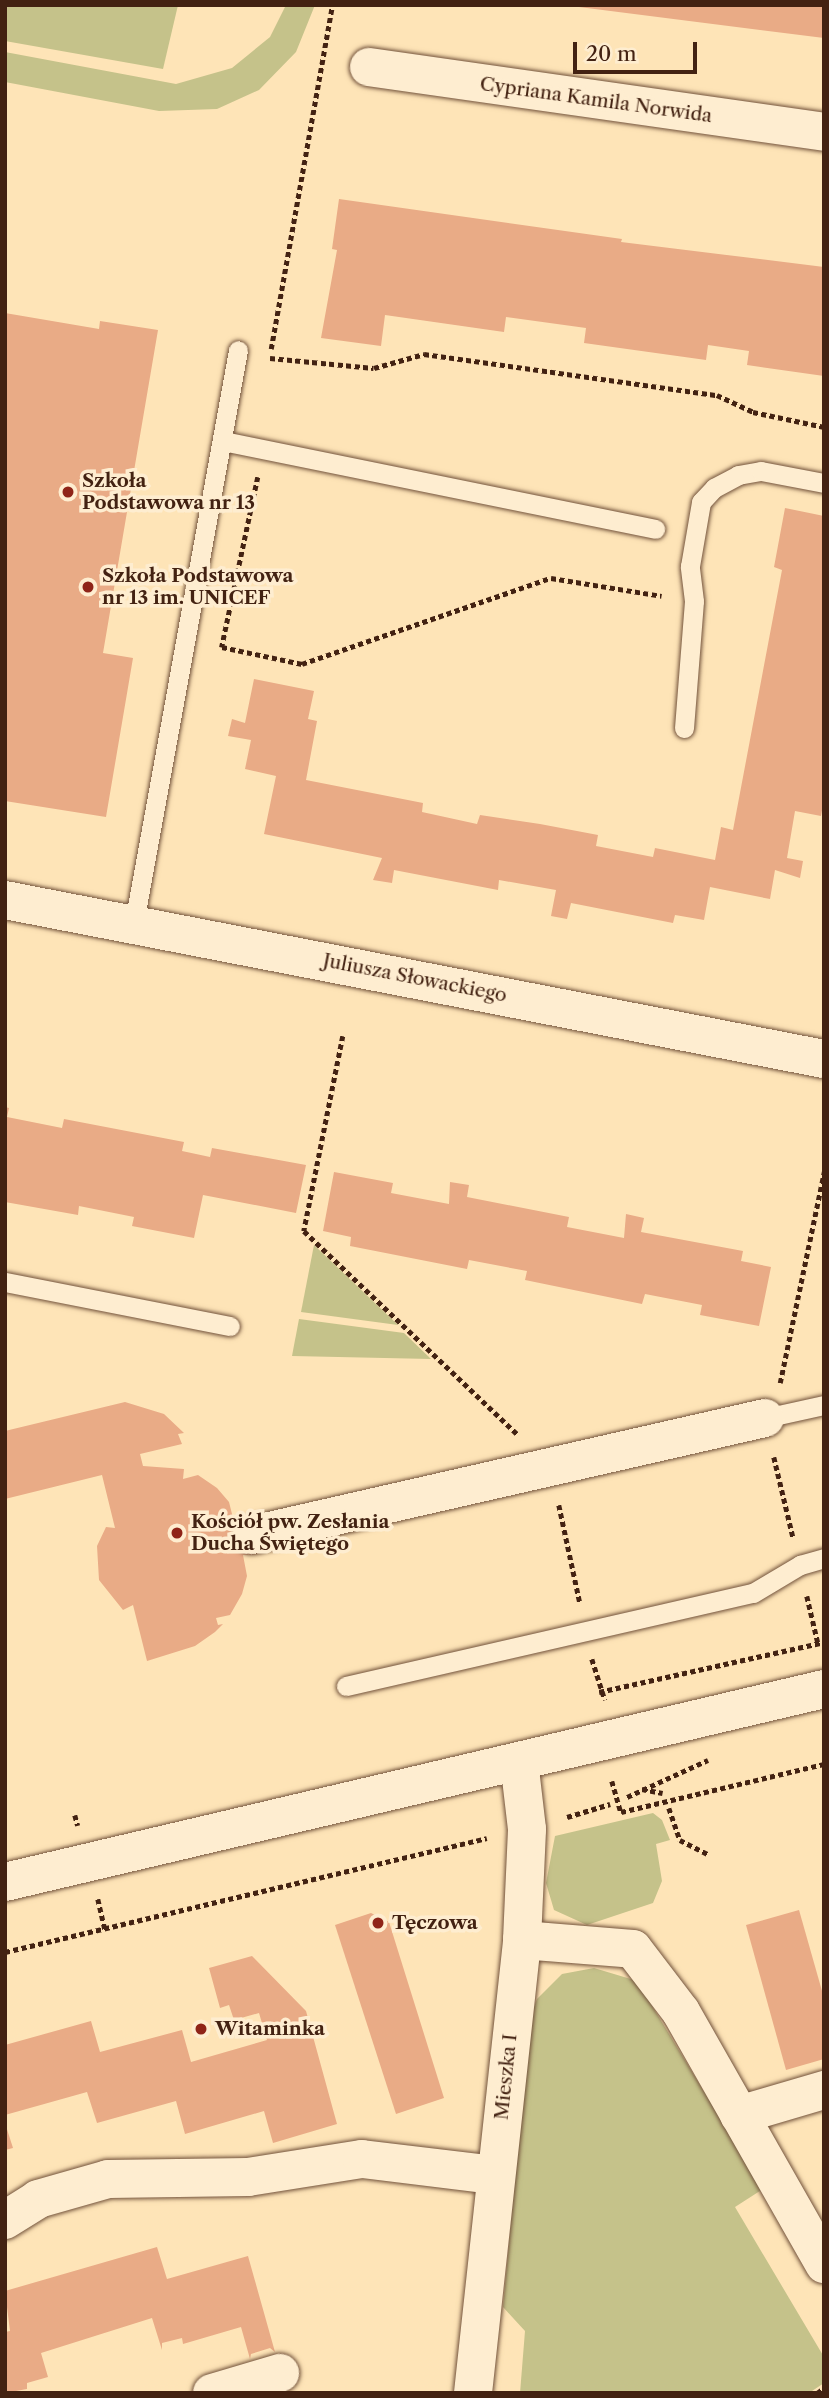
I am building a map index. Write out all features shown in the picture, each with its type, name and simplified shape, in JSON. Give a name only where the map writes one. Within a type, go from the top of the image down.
[{"type":"street","name":"Cypriana Kamila Norwida","points":[[369,67],[824,132]]},
{"type":"street","name":"Juliusza Słowackiego","points":[[5,900],[824,1059]]},
{"type":"street","points":[[252,1535],[765,1418]]},
{"type":"street","points":[[5,1882],[824,1689]]},
{"type":"street","name":"Mieszka I","points":[[473,2393],[522,1940],[527,1829],[519,1761]]},
{"type":"street","points":[[522,1940],[633,1948],[681,2012],[824,2264]]},
{"type":"street","points":[[739,2115],[824,2090]]},
{"type":"street","points":[[5,2220],[38,2199],[108,2179],[248,2177],[362,2159],[495,2175]]},
{"type":"street","points":[[212,2393],[280,2374]]},
{"type":"lane","points":[[134,923],[239,350]]},
{"type":"lane","points":[[223,441],[655,529]]},
{"type":"lane","points":[[684,728],[694,601],[690,566],[701,502],[714,488],[738,475],[761,471],[824,484]]},
{"type":"lane","points":[[5,1282],[230,1326]]},
{"type":"lane","points":[[765,1418],[824,1405]]},
{"type":"lane","points":[[346,1686],[753,1593],[800,1565],[824,1559]]},
{"type":"path","points":[[270,358],[332,5]]},
{"type":"path","points":[[239,350],[270,358],[374,368],[424,354],[717,395],[753,412],[824,427]]},
{"type":"path","points":[[263,450],[222,647],[302,664],[551,578],[694,601]]},
{"type":"path","points":[[304,1231],[343,1036]]},
{"type":"path","points":[[599,1692],[821,1643],[765,1418],[780,1385],[824,1172]]},
{"type":"path","points":[[611,1778],[621,1811],[824,1764]]},
{"type":"path","points":[[627,1797],[642,1789],[663,1793]]},
{"type":"path","points":[[558,1819],[610,1804]]},
{"type":"path","points":[[668,1808],[680,1840],[708,1854]]},
{"type":"path","points":[[5,1952],[502,1834]]},
{"type":"path","points":[[96,1895],[105,1929]]},
{"type":"path","points":[[817,2393],[824,2388]]},
{"type":"shaded area","points":[[5,5],[178,5],[163,69],[5,41]]},
{"type":"shaded area","points":[[286,5],[315,5],[296,52],[259,90],[217,109],[159,111],[5,82],[5,52],[176,84],[232,68],[270,37]]},
{"type":"shaded area","points":[[314,1245],[398,1325],[301,1312]]},
{"type":"shaded area","points":[[299,1319],[404,1333],[431,1359],[292,1356]]},
{"type":"shaded area","points":[[653,1813],[662,1820],[670,1840],[656,1844],[662,1881],[653,1903],[587,1925],[554,1910],[546,1883],[555,1836]]},
{"type":"shaded area","points":[[594,1968],[634,1980],[643,1991],[763,2189],[735,2207],[824,2357],[824,2383],[809,2393],[520,2393],[525,2331],[503,2307],[530,2017],[537,1999],[562,1974]]},
{"type":"building","points":[[824,5],[824,38],[579,7]]},
{"type":"building","points":[[339,199],[622,239],[621,242],[824,267],[824,376],[747,365],[749,351],[708,345],[706,360],[584,343],[586,328],[506,317],[504,332],[385,315],[381,346],[321,338],[337,250],[332,249]]},
{"type":"building","name":"Szkoła Podstawowa nr 13","points":[[5,313],[99,329],[100,321],[158,330],[103,653],[133,658],[106,817],[5,801]]},
{"type":"building","points":[[785,508],[824,516],[824,799],[821,816],[795,811],[787,858],[803,861],[800,878],[775,870],[770,899],[710,887],[704,920],[675,915],[673,923],[571,903],[567,919],[551,916],[556,890],[499,880],[498,890],[394,870],[392,883],[373,880],[382,858],[264,834],[276,776],[245,769],[251,740],[228,736],[232,719],[245,723],[254,679],[314,691],[308,719],[317,721],[306,780],[423,803],[422,812],[477,824],[480,815],[540,824],[598,835],[596,846],[653,857],[655,848],[715,860],[721,827],[733,830],[782,570],[774,567]]},
{"type":"building","points":[[5,1107],[9,1108],[7,1117],[62,1128],[64,1119],[184,1142],[182,1151],[210,1157],[212,1148],[306,1165],[296,1213],[203,1195],[194,1238],[132,1226],[134,1217],[79,1206],[78,1215],[5,1202]]},
{"type":"building","points":[[334,1172],[393,1183],[391,1193],[449,1204],[450,1182],[469,1185],[467,1197],[569,1217],[567,1227],[624,1238],[626,1214],[644,1218],[641,1232],[743,1251],[741,1261],[771,1267],[759,1326],[700,1315],[702,1305],[645,1294],[642,1304],[525,1280],[527,1271],[469,1260],[467,1269],[350,1246],[351,1237],[323,1231]]},
{"type":"building","name":"Kościół pw. Zesłania Ducha Świętego","points":[[125,1402],[164,1414],[184,1433],[178,1434],[182,1444],[140,1454],[143,1466],[184,1469],[183,1479],[198,1475],[217,1488],[229,1502],[234,1522],[246,1519],[259,1554],[243,1555],[247,1576],[242,1594],[230,1615],[216,1618],[218,1625],[223,1624],[215,1632],[195,1646],[147,1661],[133,1605],[123,1610],[99,1580],[97,1546],[106,1527],[115,1528],[102,1475],[5,1499],[5,1431]]},
{"type":"building","points":[[799,1910],[824,1998],[824,2059],[786,2070],[746,1925]]},
{"type":"building","points":[[371,1913],[389,1922],[444,2098],[396,2114],[335,1925]]},
{"type":"building","points":[[252,1956],[306,2011],[337,2124],[273,2143],[264,2111],[185,2134],[176,2101],[97,2123],[87,2092],[5,2115],[5,2045],[91,2021],[100,2052],[182,2030],[191,2062],[267,2040],[259,2013],[234,2020],[229,2005],[220,2008],[209,1968]]},
{"type":"building","points":[[5,2123],[13,2148],[5,2150]]},
{"type":"building","points":[[157,2247],[167,2279],[248,2256],[275,2352],[270,2348],[251,2354],[250,2359],[241,2327],[183,2344],[182,2338],[162,2343],[162,2350],[152,2318],[41,2353],[48,2377],[27,2383],[27,2389],[5,2393],[5,2332],[10,2331],[5,2291]]},
{"type":"place","name":"Szkoła Podstawowa nr 13","points":[[68,492]]},
{"type":"place","name":"Szkoła Podstawowa nr 13 im. UNICEF","points":[[88,587]]},
{"type":"place","name":"Kościół pw. Zesłania Ducha Świętego","points":[[177,1533]]},
{"type":"place","name":"Tęczowa","points":[[378,1923]]},
{"type":"place","name":"Witaminka","points":[[201,2029]]}]
